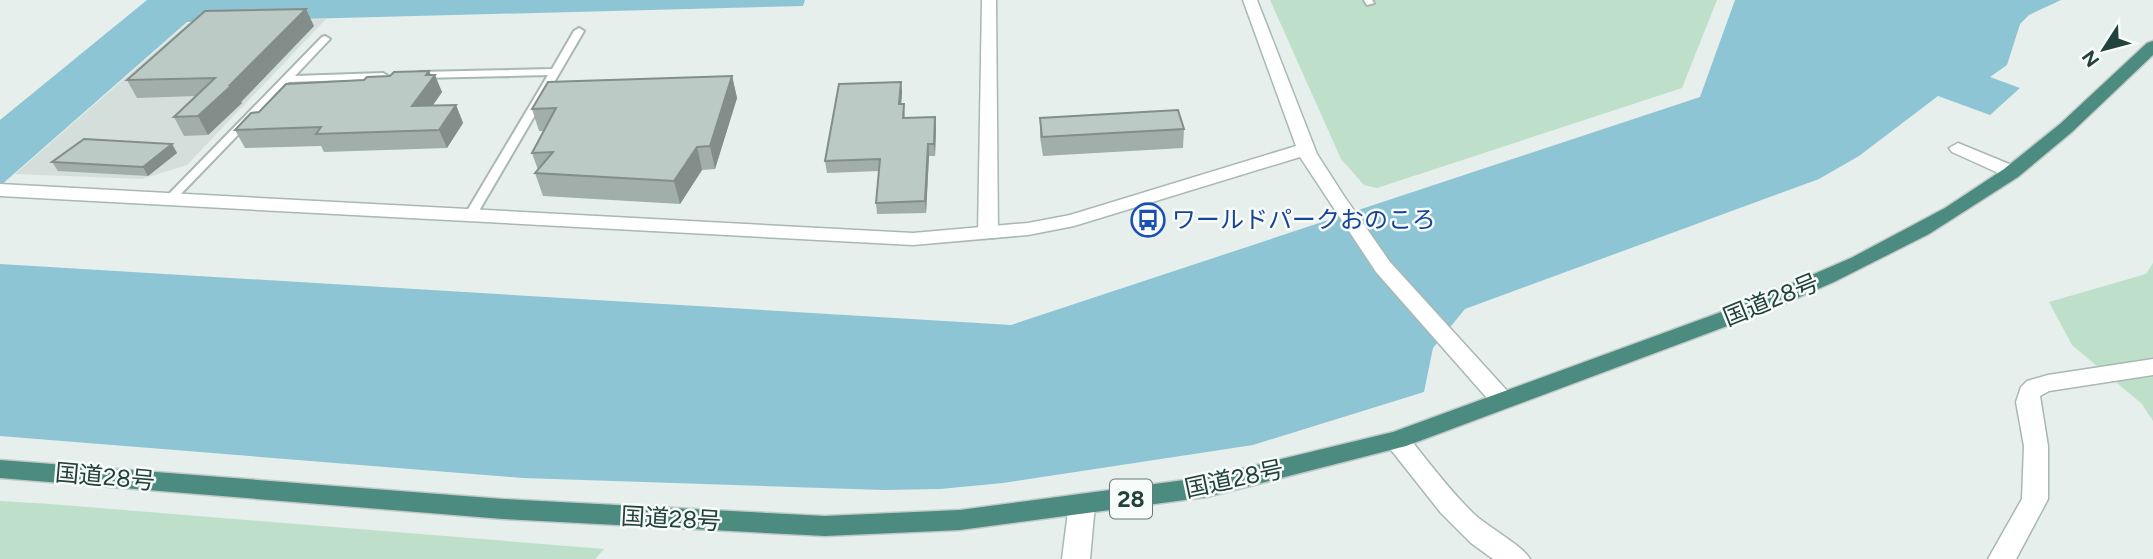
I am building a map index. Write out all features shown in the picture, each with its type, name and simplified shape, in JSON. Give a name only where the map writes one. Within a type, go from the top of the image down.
[{"type":"highway","name":"国道28号","points":[[0,469],[503,509],[825,526],[960,520],[1207,486],[1397,440],[1821,281],[1952,211],[2012,172],[2092,104],[2153,46]]},
{"type":"street","points":[[988,234],[989,0]]},
{"type":"street","points":[[1250,0],[1306,149],[1335,197],[1383,267],[1502,400]]},
{"type":"street","points":[[1958,148],[2012,172]]},
{"type":"street","points":[[0,190],[913,239],[988,234],[1074,220],[1306,149]]},
{"type":"street","points":[[2002,559],[2035,499],[2036,446],[2028,402],[2029,393],[2035,387],[2048,383],[2153,367]]},
{"type":"street","points":[[1397,440],[1453,511],[1504,553],[1516,559]]},
{"type":"street","points":[[1076,559],[1082,504]]},
{"type":"lane","points":[[470,216],[579,31]]},
{"type":"lane","points":[[171,198],[325,40]]},
{"type":"lane","points":[[407,76],[555,72]]},
{"type":"lane","points":[[286,79],[394,76]]},
{"type":"shaded area","points":[[326,19],[187,165],[142,179],[15,174],[188,23]]},
{"type":"green space","points":[[1270,0],[1717,0],[1682,88],[1377,188],[1364,185],[1341,159]]},
{"type":"green space","points":[[2153,263],[2153,421],[2142,404],[2072,345],[2049,302],[2146,274]]},
{"type":"green space","points":[[0,501],[604,549],[595,559],[0,559]]},
{"type":"water","points":[[147,0],[805,0],[803,6],[187,22],[0,186],[0,120]]},
{"type":"water","points":[[1735,0],[2061,0],[2029,15],[2020,24],[2007,65],[1990,77],[2020,88],[1990,115],[1938,96],[1859,156],[1819,179],[1465,309],[1433,348],[1424,392],[1253,445],[1003,483],[940,489],[883,490],[523,478],[0,436],[0,264],[1011,325],[1700,97]]},
{"type":"building","points":[[306,9],[198,116],[174,117],[215,78],[127,80],[205,11]]},
{"type":"building","points":[[429,71],[426,75],[435,75],[412,106],[456,105],[439,130],[316,134],[321,127],[235,130],[251,113],[259,112],[286,84],[364,80],[367,77],[390,76],[394,72]]},
{"type":"building","points":[[732,76],[710,146],[697,147],[674,181],[535,173],[553,152],[532,153],[556,108],[532,109],[548,82]]},
{"type":"building","points":[[901,82],[899,104],[904,104],[903,118],[935,117],[934,144],[928,144],[925,201],[876,203],[880,159],[825,161],[839,84]]},
{"type":"building","points":[[1178,110],[1184,129],[1042,137],[1040,118]]},
{"type":"building","points":[[84,139],[172,144],[143,167],[52,162]]},
{"type":"place","name":"ワールドパークおのころ","points":[[1148,220]]}]
